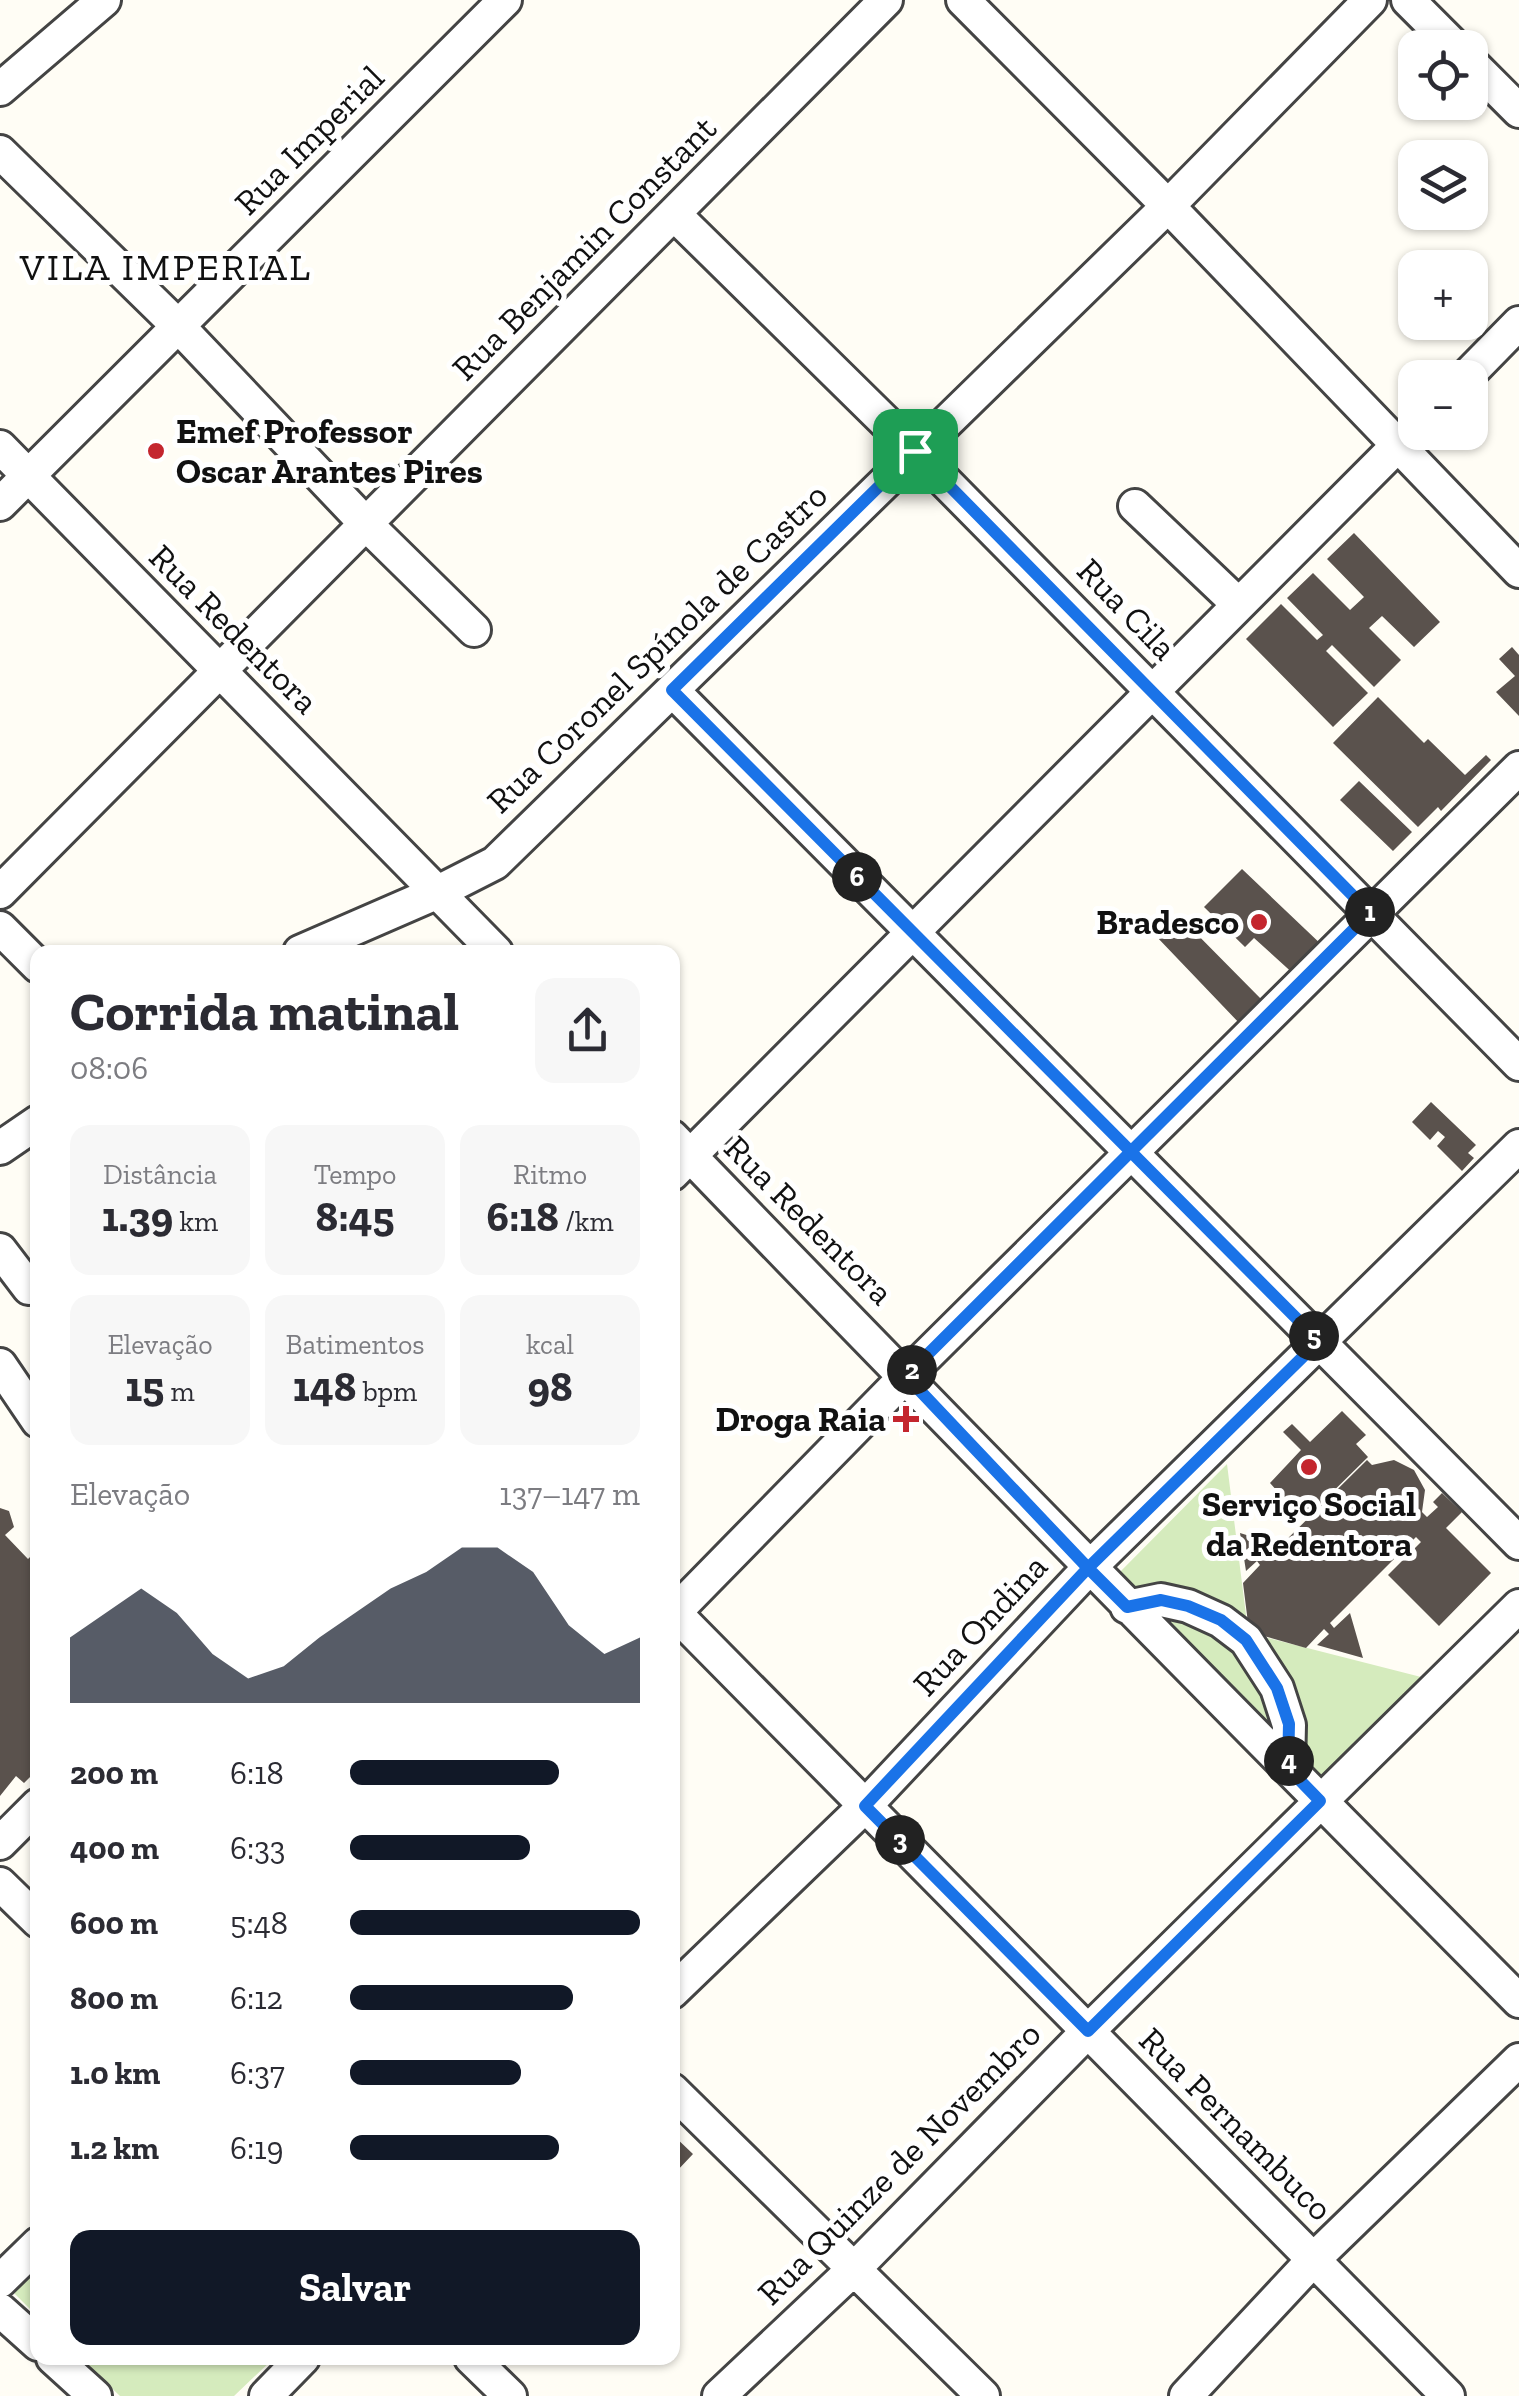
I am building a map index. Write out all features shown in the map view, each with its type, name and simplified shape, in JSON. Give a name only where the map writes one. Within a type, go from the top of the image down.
[{"type":"street","points":[[0,89],[104,0]]},
{"type":"street","name":"Rua Benjamin Constant","points":[[0,892],[886,0]]},
{"type":"street","points":[[963,0],[1398,429]]},
{"type":"street","name":"Rua Coronel Spínola de Castro","points":[[316,945],[438,892],[495,862],[1168,206],[1370,0]]},
{"type":"street","points":[[1408,0],[1438,30]]},
{"type":"street","name":"Rua Imperial","points":[[0,504],[180,328],[485,6]]},
{"type":"street","points":[[1488,80],[1519,111]]},
{"type":"street","points":[[0,152],[180,328],[366,524],[474,630]]},
{"type":"street","name":"Rua Cila","points":[[674,214],[915,451],[1519,1064]]},
{"type":"street","points":[[1483,360],[1519,323]]},
{"type":"street","points":[[680,1155],[912,932],[1398,445]]},
{"type":"street","name":"Rua Redentora","points":[[0,447],[489,945]]},
{"type":"street","points":[[1417,450],[1519,571]]},
{"type":"street","points":[[1136,506],[1238,604]]},
{"type":"street","points":[[672,690],[1519,1543]]},
{"type":"street","points":[[680,1606],[1519,768]]},
{"type":"street","points":[[0,928],[30,958]]},
{"type":"street","points":[[0,1148],[30,1127]]},
{"type":"street","name":"Rua Ondina","points":[[680,1984],[865,1806],[1088,1568],[1519,1146]]},
{"type":"street","name":"Rua Redentora","points":[[680,1157],[906,1376],[1088,1568],[1519,2001]]},
{"type":"street","points":[[0,1250],[28,1288]]},
{"type":"street","points":[[0,1365],[30,1408]]},
{"type":"street","points":[[1127,1607],[1161,1600],[1188,1606],[1221,1620],[1246,1640],[1277,1688],[1289,1724],[1288,1768]]},
{"type":"street","name":"Rua Quinze de Novembro","points":[[719,2396],[856,2267],[1088,2031],[1519,1606]]},
{"type":"street","name":"Rua Pernambuco","points":[[680,1620],[1448,2396]]},
{"type":"street","points":[[0,1842],[30,1813]]},
{"type":"street","points":[[0,1884],[30,1914]]},
{"type":"street","points":[[1186,2396],[1313,2260],[1519,2060]]},
{"type":"street","points":[[680,2098],[983,2396]]},
{"type":"street","points":[[0,2281],[30,2252]]},
{"type":"street","points":[[0,2310],[30,2337]]},
{"type":"street","points":[[60,2365],[95,2396]]},
{"type":"street","points":[[266,2396],[297,2365]]},
{"type":"street","points":[[478,2365],[510,2396]]},
{"type":"green space","points":[[1227,1464],[1247,1623],[1258,1642],[1264,1637],[1425,1678],[1319,1778],[1117,1575]]},
{"type":"green space","points":[[30,2274],[30,2309],[12,2291]]},
{"type":"green space","points":[[87,2365],[267,2365],[234,2396],[120,2396]]},
{"type":"building","points":[[1354,533],[1440,622],[1414,647],[1382,616],[1369,628],[1401,660],[1374,687],[1332,645],[1326,651],[1368,693],[1333,727],[1246,639],[1281,604],[1317,640],[1323,635],[1287,598],[1313,573],[1350,610],[1364,597],[1327,559]]},
{"type":"building","points":[[1512,647],[1519,655],[1519,716],[1496,692],[1515,676],[1499,659]]},
{"type":"building","points":[[1378,697],[1424,743],[1428,739],[1465,775],[1486,755],[1491,760],[1441,811],[1438,807],[1418,827],[1333,743]]},
{"type":"building","points":[[1359,781],[1412,832],[1393,851],[1340,800]]},
{"type":"building","name":"Bradesco","points":[[1242,869],[1325,948],[1297,977],[1254,938],[1245,947],[1204,907]]},
{"type":"building","points":[[1177,914],[1264,1002],[1242,1026],[1155,935]]},
{"type":"building","points":[[1431,1102],[1476,1145],[1468,1153],[1474,1158],[1462,1171],[1437,1146],[1445,1137],[1438,1131],[1430,1140],[1412,1122]]},
{"type":"building","name":"Serviço Social da Redentora","points":[[1342,1411],[1366,1435],[1356,1444],[1368,1457],[1304,1520],[1301,1517],[1297,1521],[1273,1496],[1278,1492],[1270,1483],[1301,1450],[1283,1432],[1292,1424],[1310,1442]]},
{"type":"building","points":[[1367,1460],[1372,1465],[1394,1460],[1414,1470],[1425,1490],[1422,1512],[1427,1517],[1438,1507],[1433,1502],[1442,1493],[1462,1512],[1446,1528],[1491,1573],[1439,1626],[1388,1575],[1421,1542],[1416,1537],[1330,1623],[1334,1628],[1350,1613],[1363,1658],[1317,1645],[1329,1634],[1324,1629],[1306,1648],[1264,1636],[1258,1641],[1248,1623],[1243,1583],[1260,1565],[1257,1561],[1246,1571],[1240,1533],[1275,1544],[1262,1555],[1266,1560]]},
{"type":"building","points":[[0,1508],[9,1511],[14,1527],[5,1535],[30,1557],[30,1777],[24,1783],[16,1776],[0,1796]]},
{"type":"building","points":[[680,2142],[693,2154],[680,2168]]},
{"type":"place","name":"Emef Professor Oscar Arantes Pires","points":[[156,451]]},
{"type":"place","name":"Bradesco","points":[[1259,922]]},
{"type":"place","name":"Droga Raia","points":[[906,1419]]},
{"type":"place","name":"Serviço Social da Redentora","points":[[1309,1467]]},
{"type":"district","name":"VILA IMPERIAL","points":[[166,267]]},
{"type":"route","points":[[915,451],[672,690],[1058,1078],[1131,1152],[1225,1247],[1319,1341],[1088,1568],[1127,1607],[1161,1600],[1188,1606],[1221,1620],[1246,1640],[1260,1656],[1277,1688],[1289,1724],[1288,1768],[1320,1801],[1088,2031],[865,1806],[1088,1568],[906,1376],[1131,1152],[1370,913],[915,451]]}]
